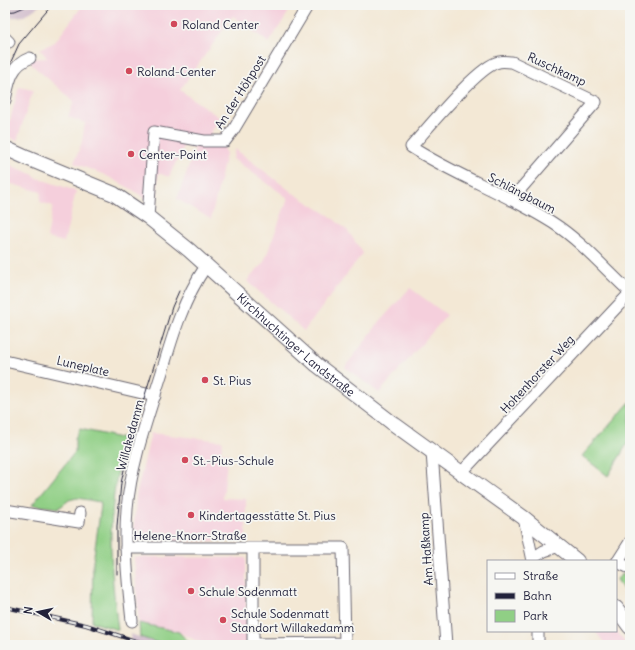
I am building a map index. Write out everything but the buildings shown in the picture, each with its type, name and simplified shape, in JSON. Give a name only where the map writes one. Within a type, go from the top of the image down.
[{"type":"main road","name":"Kirchhuchtinger Landstraße","points":[[5,148],[114,194],[148,217],[189,250],[317,365],[432,452],[462,472],[524,518],[576,560]]},
{"type":"main road","points":[[617,609],[630,627]]},
{"type":"street","name":"An der Höhpost","points":[[148,217],[154,132],[204,141],[225,141],[234,129],[308,5]]},
{"type":"street","points":[[5,100],[12,72],[22,61],[30,58]]},
{"type":"street","name":"Ruschkamp","points":[[411,147],[471,82],[484,70],[498,62],[512,62],[596,102],[511,200]]},
{"type":"street","name":"Schlängbaum","points":[[411,147],[452,172],[511,200],[554,224],[575,240],[630,292]]},
{"type":"street","name":"Willakedamm","points":[[132,621],[126,548],[129,489],[154,396],[181,314],[191,288],[206,266]]},
{"type":"street","name":"Hohenhorster Weg","points":[[462,472],[630,292]]},
{"type":"street","name":"Luneplate","points":[[5,361],[154,396]]},
{"type":"street","name":"Am Haßkamp","points":[[432,452],[446,645]]},
{"type":"street","points":[[5,510],[79,522],[80,513]]},
{"type":"street","points":[[524,518],[533,560],[544,551],[559,546]]},
{"type":"street","points":[[630,542],[617,563],[630,568]]},
{"type":"street","name":"Helene-Knorr-Straße","points":[[126,548],[253,548],[343,548],[345,643],[253,644],[253,548]]},
{"type":"street","points":[[538,632],[538,645]]},
{"type":"shaded area","points":[[5,5],[41,5],[24,16],[8,18],[5,17]]},
{"type":"shaded area","points":[[83,5],[293,5],[269,43],[233,16],[180,90],[220,118],[210,134],[211,141],[223,144],[226,154],[211,219],[177,199],[195,149],[184,145],[169,177],[158,173],[157,207],[133,190],[105,175],[74,163],[82,142],[85,123],[68,117],[74,101],[32,65],[30,59],[47,58],[40,49],[55,42]]},
{"type":"shaded area","points":[[19,87],[33,90],[17,141],[6,135]]},
{"type":"shaded area","points":[[235,149],[293,193],[330,216],[348,231],[363,253],[304,331],[247,281],[264,262],[288,198],[233,159]]},
{"type":"shaded area","points":[[5,163],[32,174],[37,178],[76,191],[64,242],[47,238],[53,206],[40,202],[41,192],[8,183],[5,202]]},
{"type":"shaded area","points":[[410,288],[447,315],[379,393],[345,367],[381,320]]},
{"type":"shaded area","points":[[151,433],[223,441],[221,452],[228,453],[223,498],[246,499],[246,541],[133,541],[136,496]]},
{"type":"shaded area","name":"Schule Sodenmatt","points":[[134,557],[246,558],[246,645],[205,645],[179,632],[139,623]]},
{"type":"shaded area","points":[[617,631],[627,645],[606,645],[596,632]]},
{"type":"shaded area","points":[[130,634],[164,645],[136,645],[131,643]]},
{"type":"green space","points":[[630,402],[630,439],[608,476],[582,456]]},
{"type":"green space","points":[[80,429],[125,439],[115,487],[111,535],[113,582],[118,630],[92,622],[93,562],[101,506],[100,502],[77,498],[69,500],[59,508],[32,505],[75,452],[75,438]]},
{"type":"green space","points":[[622,574],[630,579],[630,602],[617,579]]},
{"type":"green space","points":[[139,623],[179,632],[191,645],[164,645],[140,637]]},
{"type":"tram line","points":[[5,12],[15,11],[29,5]]},
{"type":"tram line","points":[[5,84],[9,66],[19,44],[52,5]]},
{"type":"tram line","points":[[117,574],[117,526],[121,483],[130,444],[172,307],[179,291]]},
{"type":"railway","points":[[5,607],[86,625],[148,645]]},
{"type":"place","name":"Roland Center","points":[[174,24]]},
{"type":"place","name":"Roland-Center","points":[[129,71]]},
{"type":"place","name":"Center-Point","points":[[131,154]]},
{"type":"place","name":"St. Pius","points":[[205,380]]},
{"type":"place","name":"St.-Pius-Schule","points":[[185,460]]},
{"type":"place","name":"Kindertagesstätte St. Pius","points":[[191,515]]},
{"type":"place","name":"Schule Sodenmatt","points":[[191,591]]},
{"type":"place","name":"Schule Sodenmatt Standort Willakedamm","points":[[223,620]]}]
